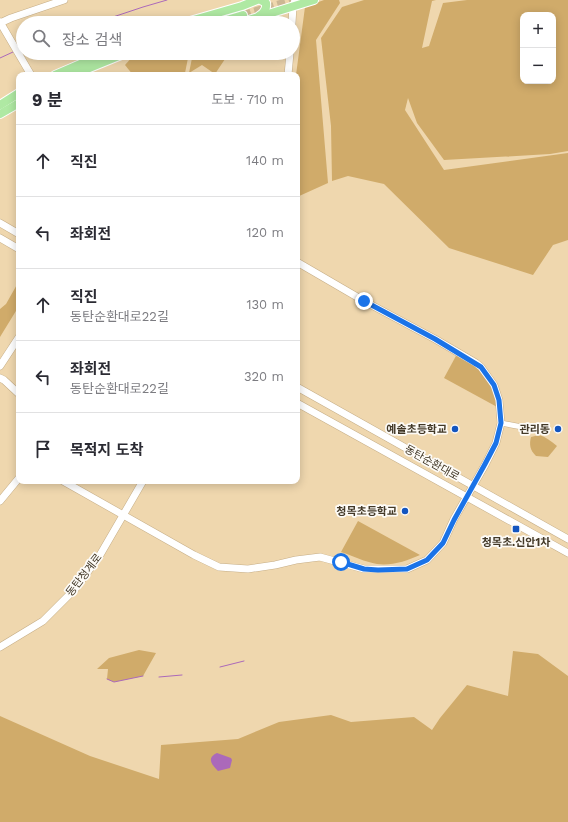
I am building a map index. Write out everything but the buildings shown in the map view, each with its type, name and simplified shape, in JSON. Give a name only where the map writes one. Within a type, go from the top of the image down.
[{"type":"main road","points":[[241,14],[251,0]]},
{"type":"main road","points":[[228,16],[241,14],[257,0]]},
{"type":"main road","points":[[258,16],[266,9],[266,3],[262,0]]},
{"type":"main road","points":[[260,16],[294,3],[314,0]]},
{"type":"main road","points":[[62,72],[90,60]]},
{"type":"main road","points":[[79,72],[109,60]]},
{"type":"main road","points":[[0,104],[16,95]]},
{"type":"main road","points":[[0,114],[16,105]]},
{"type":"street","points":[[17,16],[64,0]]},
{"type":"street","points":[[293,16],[294,3]]},
{"type":"street","points":[[16,16],[0,22],[16,49]]},
{"type":"street","points":[[23,60],[30,72]]},
{"type":"street","points":[[288,72],[289,60]]},
{"type":"street","points":[[0,223],[16,232]]},
{"type":"street","points":[[0,238],[16,247]]},
{"type":"street","points":[[68,484],[194,555],[219,567],[248,569],[320,557],[364,569],[407,569],[427,560],[443,543],[466,497],[496,443],[501,423],[499,400],[494,385],[481,367],[435,339],[364,301],[300,264]]},
{"type":"street","points":[[0,366],[16,342]]},
{"type":"street","points":[[0,378],[16,391]]},
{"type":"street","name":"동탄순환대로","points":[[300,389],[568,540]]},
{"type":"street","name":"동탄순환대로","points":[[300,405],[568,553]]},
{"type":"street","points":[[501,423],[522,427]]},
{"type":"street","points":[[0,501],[16,482]]},
{"type":"street","name":"동탄청계로","points":[[0,647],[43,621],[76,588],[100,555],[141,484]]},
{"type":"shaded area","points":[[324,0],[339,0],[340,3],[316,40],[328,183],[300,196],[300,72],[296,72],[298,60],[300,60],[300,45],[305,7]]},
{"type":"shaded area","points":[[364,0],[436,0],[432,1],[422,48],[429,46],[443,3],[467,0],[568,0],[568,151],[550,154],[444,160],[417,123],[408,98],[405,110],[444,170],[568,153],[568,240],[553,245],[533,275],[449,248],[384,184],[348,176],[332,181],[331,126],[321,38],[342,7]]},
{"type":"shaded area","points":[[129,60],[188,60],[185,72],[131,72],[125,65]]},
{"type":"shaded area","points":[[192,60],[224,60],[216,72],[212,72],[202,65],[189,72]]},
{"type":"shaded area","points":[[16,286],[16,311],[0,337],[0,309],[6,304]]},
{"type":"shaded area","points":[[457,354],[476,365],[492,385],[499,408],[444,378]]},
{"type":"shaded area","points":[[539,435],[548,439],[557,446],[548,457],[536,456],[532,452],[530,445],[531,437]]},
{"type":"shaded area","points":[[358,521],[420,555],[399,562],[377,564],[341,552]]},
{"type":"shaded area","points":[[139,650],[156,653],[143,676],[114,682],[107,679],[108,669],[97,669],[109,658]]},
{"type":"shaded area","points":[[513,651],[538,654],[568,676],[568,822],[0,822],[0,716],[90,756],[159,779],[161,745],[238,739],[279,722],[331,715],[351,722],[414,717],[432,730],[467,685],[508,696]]},
{"type":"shaded area","points":[[217,753],[231,758],[230,768],[218,771],[216,769],[211,762],[211,759]]},
{"type":"waterway","points":[[116,16],[167,0]]},
{"type":"waterway","points":[[0,58],[13,52]]},
{"type":"waterway","points":[[220,667],[244,661]]},
{"type":"waterway","points":[[159,677],[182,675]]},
{"type":"waterway","points":[[107,679],[114,682],[143,676]]},
{"type":"tunnel","points":[[243,15],[294,0]]},
{"type":"tunnel","points":[[522,427],[531,429]]},
{"type":"place","name":"예솔초등학교","points":[[455,429]]},
{"type":"place","name":"관리동","points":[[558,429]]},
{"type":"place","name":"청목초등학교","points":[[405,511]]},
{"type":"place","name":"청목초.신안1차","points":[[516,529]]},
{"type":"route","points":[[341,562],[364,569],[378,570],[407,569],[427,560],[443,543],[496,443],[501,423],[499,400],[494,385],[481,367],[435,339],[364,301]]}]
